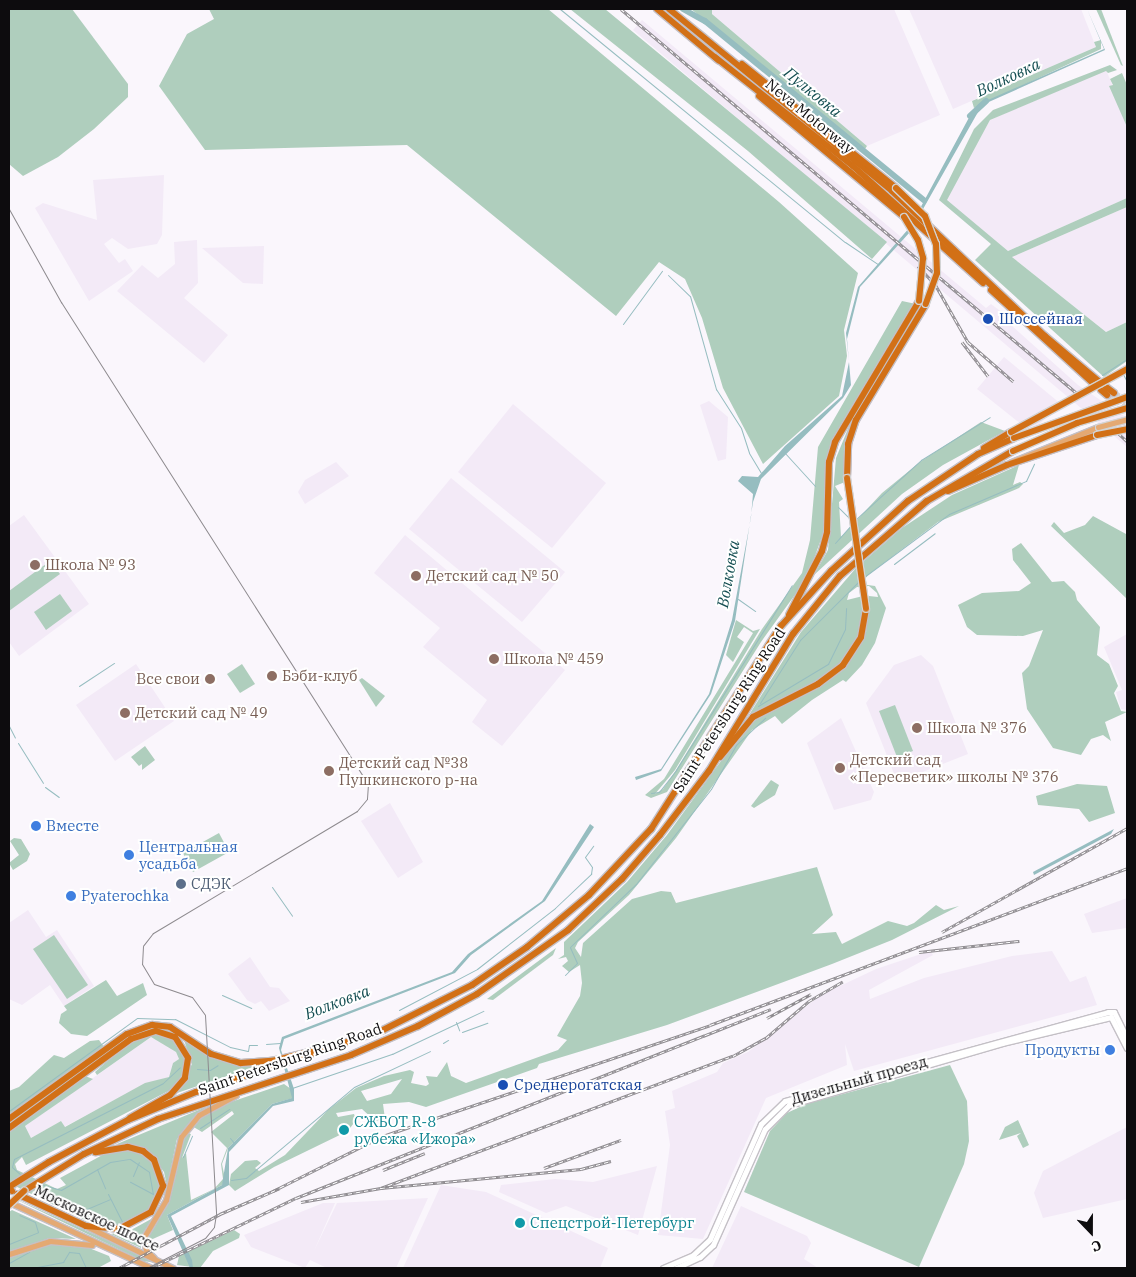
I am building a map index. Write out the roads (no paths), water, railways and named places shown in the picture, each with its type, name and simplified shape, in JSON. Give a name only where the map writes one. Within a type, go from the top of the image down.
[{"type":"highway","name":"Neva Motorway","points":[[658,9],[715,57],[890,194]]},
{"type":"highway","name":"Neva Motorway","points":[[670,9],[890,194]]},
{"type":"highway","points":[[788,618],[822,551],[827,532],[829,462],[835,442],[918,304],[924,283],[923,258],[918,240],[890,194]]},
{"type":"highway","points":[[709,771],[753,718],[818,684],[844,665],[861,638],[866,609],[847,478],[848,444],[856,420],[926,304],[937,273],[936,244],[925,216],[890,194]]},
{"type":"highway","points":[[890,194],[1111,394]]},
{"type":"highway","points":[[1012,435],[1127,369]]},
{"type":"highway","points":[[1012,435],[1127,397]]},
{"type":"highway","name":"Saint Petersburg Ring Road","points":[[9,1203],[84,1154],[158,1119],[297,1072],[418,1026],[477,994],[539,952],[622,879],[709,771],[768,672],[828,590],[874,544],[927,501],[1013,450],[1061,429],[1127,408]]},
{"type":"highway","points":[[927,501],[1017,460],[1097,434],[1127,429]]},
{"type":"highway","name":"Saint Petersburg Ring Road","points":[[10,1189],[17,1182],[49,1162],[128,1120],[277,1063],[332,1048],[414,1016],[472,985],[559,923],[589,895],[651,829],[788,618],[878,526],[978,454],[1012,435]]},
{"type":"highway","points":[[9,1119],[127,1034],[152,1025],[170,1027],[225,1060],[250,1064],[277,1063]]},
{"type":"highway","points":[[9,1128],[130,1039],[156,1031],[176,1037],[188,1058],[185,1078],[170,1095],[139,1109],[128,1120]]},
{"type":"highway","points":[[84,1154],[120,1146],[143,1151],[157,1164],[163,1186],[156,1207],[134,1224],[110,1229],[86,1226]]},
{"type":"highway","name":"Московское шоссе","points":[[10,1189],[86,1226]]},
{"type":"main road","points":[[1017,460],[1066,438],[1127,419]]},
{"type":"main road","points":[[154,1258],[146,1250],[144,1237],[166,1200],[181,1137],[199,1115],[254,1085]]},
{"type":"main road","name":"Московское шоссе","points":[[9,1203],[151,1268]]},
{"type":"main road","name":"Московское шоссе","points":[[86,1226],[173,1268]]},
{"type":"main road","points":[[9,1254],[50,1241],[100,1246]]},
{"type":"street","points":[[1112,1014],[1127,1039]]},
{"type":"street","points":[[1112,1014],[1127,1048]]},
{"type":"street","name":"Дизельный проезд","points":[[663,1268],[693,1255],[710,1239],[761,1124],[785,1100],[974,1046],[1112,1014]]},
{"type":"street","name":"Дизельный проезд","points":[[676,1268],[700,1257],[715,1241],[765,1129],[785,1107],[1014,1040],[1112,1014]]},
{"type":"water","points":[[1087,9],[1105,50],[982,105],[910,232],[860,287],[847,339],[849,362],[846,333],[858,287],[910,227],[972,112],[979,104],[1104,49]]},
{"type":"water","points":[[849,362],[851,385],[843,398],[761,479],[751,513],[753,494],[738,481],[742,476],[758,477],[785,446],[842,396]]},
{"type":"water","points":[[750,525],[735,621],[711,694],[661,771],[636,780],[635,777],[661,769],[709,694],[732,620]]},
{"type":"water","points":[[590,824],[594,827],[545,901],[471,955],[455,973],[284,1039],[281,1050],[294,1089],[294,1101],[273,1106],[229,1152],[229,1185],[171,1216],[192,1260],[193,1268],[190,1268],[167,1215],[222,1185],[228,1148],[272,1104],[292,1098],[279,1048],[282,1037],[452,972],[468,954],[542,901]]},
{"type":"water","points":[[1114,829],[1111,834],[1034,875],[1033,872]]},
{"type":"waterway","points":[[560,9],[845,242],[878,264]]},
{"type":"waterway","name":"Пулковка","points":[[683,9],[705,21],[924,200]]},
{"type":"waterway","name":"Волковка","points":[[970,116],[986,101]]},
{"type":"waterway","points":[[623,324],[662,271]]},
{"type":"waterway","points":[[668,275],[690,296],[716,389],[741,428],[749,453],[761,473]]},
{"type":"waterway","points":[[1102,375],[1127,359]]},
{"type":"waterway","points":[[1123,374],[1127,382]]},
{"type":"waterway","points":[[856,519],[921,460],[990,417]]},
{"type":"waterway","points":[[784,452],[815,486]]},
{"type":"waterway","points":[[864,577],[949,514],[1026,481],[1034,464]]},
{"type":"waterway","points":[[838,507],[851,520]]},
{"type":"waterway","points":[[835,543],[852,524]]},
{"type":"waterway","points":[[894,564],[935,533]]},
{"type":"waterway","points":[[760,703],[800,640],[859,581]]},
{"type":"waterway","points":[[651,793],[659,792],[676,770],[792,585]]},
{"type":"waterway","points":[[738,599],[755,611]]},
{"type":"waterway","points":[[758,706],[828,664],[845,629],[846,608]]},
{"type":"waterway","points":[[79,686],[114,663]]},
{"type":"waterway","points":[[565,975],[577,963],[570,947],[636,884],[711,789],[736,745],[765,718]]},
{"type":"waterway","points":[[9,726],[15,738]]},
{"type":"waterway","points":[[18,743],[43,783]]},
{"type":"waterway","points":[[45,787],[59,797]]},
{"type":"waterway","points":[[399,1010],[477,969],[555,908],[591,874],[592,867],[585,857],[593,846]]},
{"type":"waterway","points":[[272,887],[292,916]]},
{"type":"waterway","points":[[222,995],[251,1008]]},
{"type":"waterway","points":[[292,1088],[392,1054],[483,1011]]},
{"type":"waterway","points":[[9,1111],[137,1018],[175,1019],[230,1047],[248,1051],[249,1045],[257,1045]]},
{"type":"waterway","points":[[456,1022],[459,1030]]},
{"type":"waterway","points":[[462,1032],[487,1023]]},
{"type":"waterway","points":[[443,1043],[448,1040]]},
{"type":"waterway","points":[[266,1044],[280,1043]]},
{"type":"waterway","points":[[231,1180],[246,1178],[354,1087],[430,1051]]},
{"type":"waterway","points":[[197,1069],[210,1070],[218,1065]]},
{"type":"waterway","points":[[22,1176],[12,1167],[14,1159],[163,1083],[180,1067]]},
{"type":"waterway","points":[[200,1128],[229,1109]]},
{"type":"waterway","points":[[183,1157],[192,1136]]},
{"type":"waterway","name":"Волковка","points":[[230,1138],[234,1143]]},
{"type":"waterway","points":[[39,1184],[61,1190],[110,1162],[130,1159],[149,1172],[153,1194],[130,1182]]},
{"type":"waterway","points":[[133,1176],[139,1162]]},
{"type":"waterway","points":[[97,1169],[105,1188]]},
{"type":"waterway","points":[[108,1194],[123,1224]]},
{"type":"waterway","points":[[37,1196],[75,1214],[110,1199]]},
{"type":"waterway","points":[[9,1244],[38,1232],[35,1222],[19,1215]]},
{"type":"waterway","points":[[9,1263],[29,1252]]},
{"type":"waterway","points":[[32,1268],[63,1262],[69,1252],[79,1253],[86,1268]]},
{"type":"tunnel","points":[[1114,393],[1127,402]]},
{"type":"tunnel","points":[[1107,395],[1127,408]]},
{"type":"tram line","points":[[9,209],[61,302],[368,784],[367,799],[357,811],[153,933],[143,946],[142,964],[154,984],[192,997],[205,1015],[216,1214],[214,1227],[205,1238],[147,1268]]},
{"type":"railway","points":[[621,9],[1079,395]]},
{"type":"railway","points":[[918,266],[935,284],[968,342],[1013,381]]},
{"type":"railway","points":[[962,342],[988,376]]},
{"type":"railway","points":[[1118,433],[1127,441]]},
{"type":"railway","points":[[942,932],[1127,828]]},
{"type":"railway","points":[[273,1191],[383,1136],[710,1025],[1127,868]]},
{"type":"railway","points":[[919,952],[1019,941]]},
{"type":"railway","points":[[381,1188],[733,1056],[766,1038],[809,1001],[843,981]]},
{"type":"railway","points":[[767,1018],[811,994]]},
{"type":"railway","points":[[151,1268],[296,1198],[771,1009]]},
{"type":"railway","points":[[544,1168],[621,1140]]},
{"type":"railway","points":[[383,1170],[425,1153]]},
{"type":"railway","points":[[301,1202],[381,1188],[581,1169],[611,1161]]},
{"type":"railway","points":[[119,1268],[220,1214],[280,1188]]},
{"type":"place","name":"Шоссейная","points":[[988,319]]},
{"type":"place","name":"Школа № 93","points":[[35,565]]},
{"type":"place","name":"Детский сад № 50","points":[[416,576]]},
{"type":"place","name":"Школа № 459","points":[[494,659]]},
{"type":"place","name":"Бэби-клуб","points":[[272,676]]},
{"type":"place","name":"Все свои","points":[[210,679]]},
{"type":"place","name":"Детский сад № 49","points":[[125,713]]},
{"type":"place","name":"Школа № 376","points":[[917,728]]},
{"type":"place","name":"Детский сад «Пересветик» школы № 376","points":[[840,768]]},
{"type":"place","name":"Детский сад №38 Пушкинского р-на","points":[[329,771]]},
{"type":"place","name":"Вместе","points":[[36,826]]},
{"type":"place","name":"Центральная усадьба","points":[[129,855]]},
{"type":"place","name":"СДЭК","points":[[181,884]]},
{"type":"place","name":"Pyaterochka","points":[[71,896]]},
{"type":"place","name":"Продукты","points":[[1110,1050]]},
{"type":"place","name":"Среднерогатская","points":[[503,1085]]},
{"type":"place","name":"СЖБОТ R-8 рубежа «Ижора»","points":[[344,1130]]},
{"type":"place","name":"Спецстрой-Петербург","points":[[520,1223]]}]
